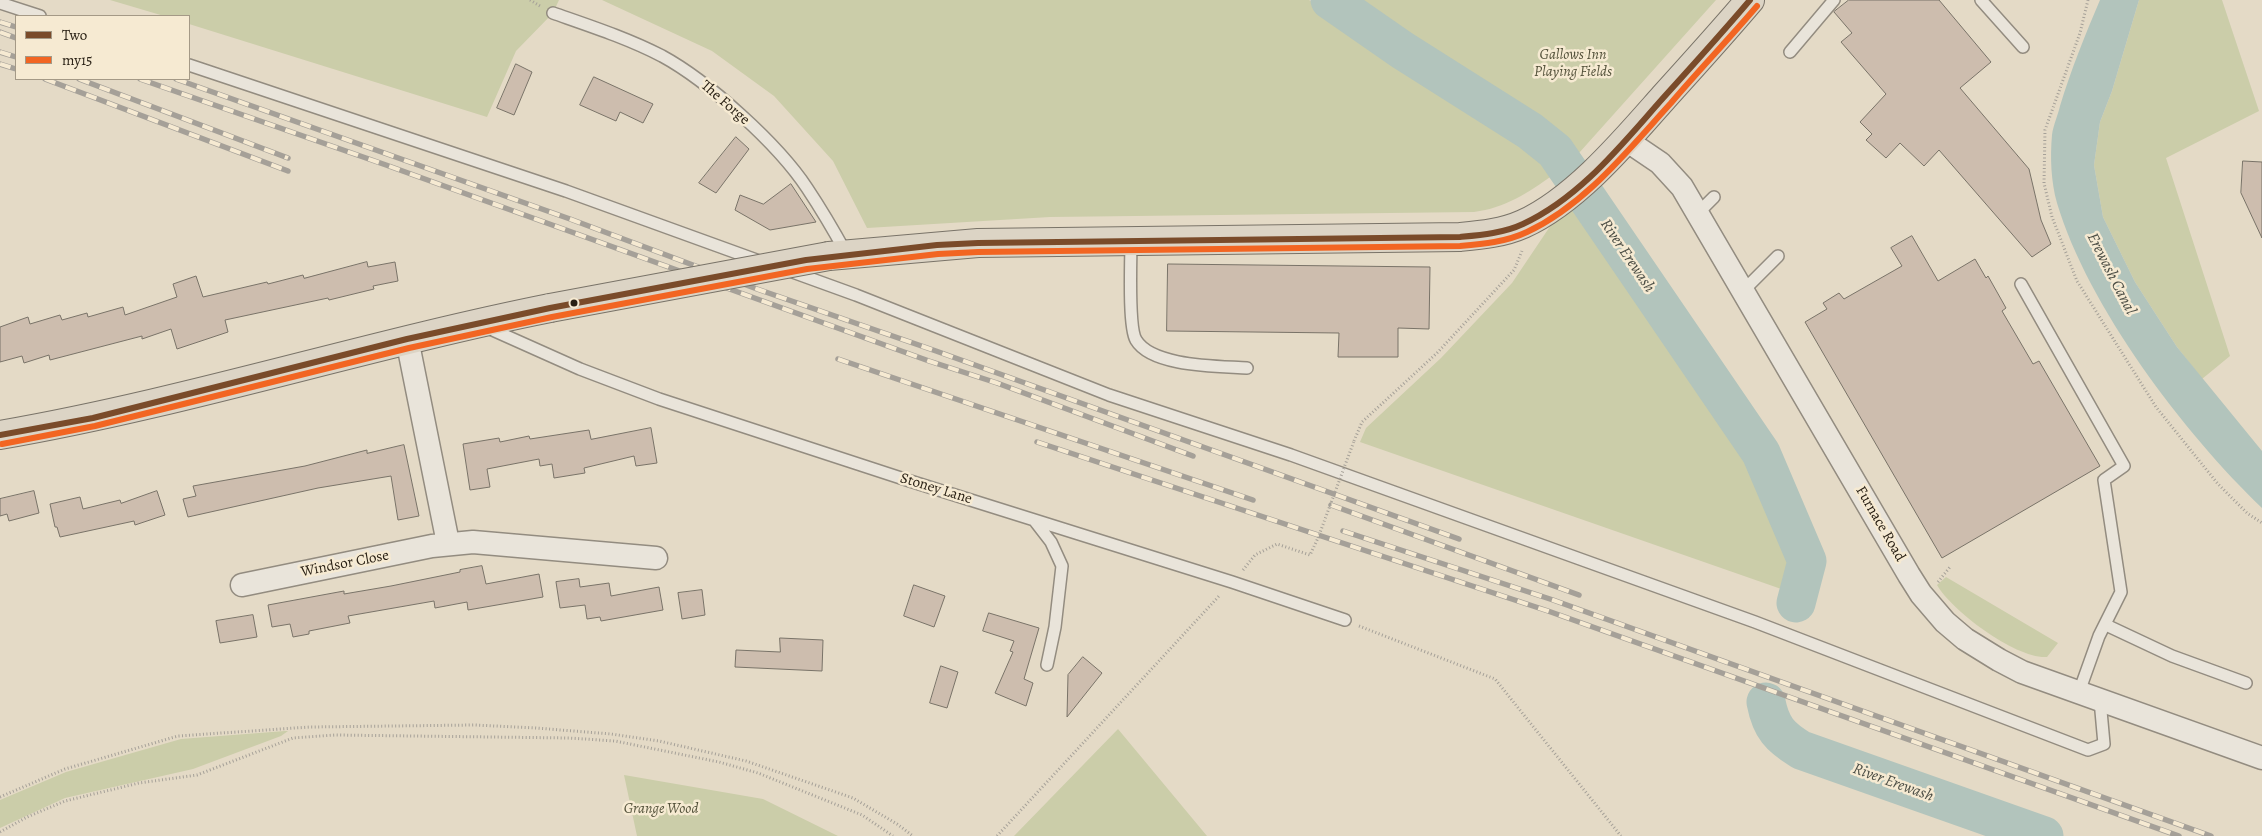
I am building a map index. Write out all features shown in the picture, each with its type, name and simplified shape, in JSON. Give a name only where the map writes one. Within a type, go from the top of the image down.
[{"type":"main road","points":[[0,435],[93,418],[476,322],[838,255],[978,243],[1132,239],[1460,237],[1493,233],[1524,223],[1564,198],[1594,172],[1626,140],[1750,0]]},
{"type":"street","name":"Furnace Road","points":[[1626,140],[1660,162],[1674,176],[1909,575],[1936,612],[1965,639],[2022,672],[2262,758]]},
{"type":"street","points":[[407,339],[448,543]]},
{"type":"street","name":"Windsor Close","points":[[242,585],[448,543],[473,542],[656,558]]},
{"type":"lane","points":[[1790,52],[1834,0]]},
{"type":"lane","points":[[1980,0],[2023,47]]},
{"type":"lane","points":[[0,3],[37,15]]},
{"type":"lane","name":"The Forge","points":[[553,13],[618,35],[662,56],[694,75],[754,127],[780,154],[807,187],[838,255]]},
{"type":"lane","points":[[190,65],[566,191],[856,295],[1109,395],[1291,455],[1746,619],[2088,750],[2104,744],[2100,700]]},
{"type":"lane","points":[[1697,214],[1714,197]]},
{"type":"lane","points":[[1132,239],[1131,308],[1134,338],[1142,348],[1153,354],[1187,364],[1247,368]]},
{"type":"lane","points":[[1743,291],[1778,256]]},
{"type":"lane","points":[[2021,284],[2124,466],[2104,480],[2121,592],[2099,636],[2079,692]]},
{"type":"lane","name":"Stoney Lane","points":[[476,322],[580,369],[659,399],[1232,582],[1344,620]]},
{"type":"lane","points":[[1034,520],[1051,542],[1062,566],[1055,627],[1047,665]]},
{"type":"lane","points":[[2106,625],[2172,656],[2246,683]]},
{"type":"path","points":[[2088,0],[2080,33],[2045,130],[2044,183],[2052,217],[2077,281],[2156,407],[2218,484],[2247,513],[2262,523]]},
{"type":"path","points":[[997,836],[1255,555],[1277,544],[1310,555],[1362,422],[1437,353],[1514,270],[1524,245],[1524,223]]},
{"type":"path","points":[[1933,586],[1950,567]]},
{"type":"path","points":[[1344,620],[1495,679],[1621,836]]},
{"type":"path","points":[[0,797],[65,769],[178,736],[310,727],[475,725],[611,734],[660,741],[746,761],[852,798],[897,824],[912,836]]},
{"type":"path","points":[[293,729],[293,738]]},
{"type":"path","points":[[0,832],[27,817],[65,801],[139,783],[197,775],[293,738],[385,736],[570,738],[615,741],[719,762],[758,773],[862,816],[894,836]]},
{"type":"green space","points":[[110,0],[559,0],[553,13],[516,51],[487,117],[190,24],[190,15],[161,15]]},
{"type":"green space","points":[[602,0],[1309,0],[1404,66],[1519,139],[1544,160],[1553,175],[1516,199],[1496,207],[1474,212],[1050,217],[867,228],[833,161],[774,96],[712,51]]},
{"type":"green space","name":"Gallows Inn Playing Fields","points":[[1353,0],[1716,0],[1579,153],[1547,121],[1417,44]]},
{"type":"green space","points":[[2139,0],[2222,0],[2259,111],[2166,158],[2230,356],[2202,379],[2177,347],[2135,282],[2103,217],[2094,165],[2100,122],[2112,91]]},
{"type":"green space","points":[[1571,206],[1587,231],[1690,369],[1795,546],[1796,565],[1787,591],[1360,442],[1366,428],[1441,358],[1512,283],[1551,225]]},
{"type":"green space","points":[[1946,577],[2058,643],[2047,657],[2034,656],[1986,632],[1956,608],[1937,585]]},
{"type":"green space","points":[[1118,729],[1207,836],[1014,836]]},
{"type":"green space","points":[[288,731],[281,736],[193,769],[65,798],[0,828],[0,800],[66,772],[181,739]]},
{"type":"green space","name":"Grange Wood","points":[[624,775],[763,799],[838,836],[637,836]]},
{"type":"water","name":"Erewash Canal","points":[[2100,0],[2139,0],[2112,91],[2100,122],[2094,165],[2103,217],[2135,282],[2177,347],[2262,451],[2262,508],[2201,443],[2142,366],[2091,284],[2072,243],[2057,203],[2053,187],[2051,152],[2053,132],[2064,93]]},
{"type":"building","points":[[1849,0],[1939,0],[1991,62],[1960,88],[2029,169],[2041,220],[2051,244],[2032,257],[1939,150],[1924,166],[1900,143],[1886,158],[1866,140],[1872,134],[1860,122],[1886,94],[1841,42],[1852,33],[1834,12]]},
{"type":"building","points":[[516,64],[532,72],[514,115],[497,108]]},
{"type":"building","points":[[594,77],[653,104],[643,123],[620,112],[616,121],[580,105]]},
{"type":"building","points":[[736,137],[749,149],[716,193],[699,183]]},
{"type":"building","points":[[2243,161],[2262,162],[2262,238],[2241,193]]},
{"type":"building","points":[[791,184],[816,222],[770,230],[735,210],[740,195],[763,204]]},
{"type":"building","points":[[1912,236],[1938,281],[1975,259],[1986,278],[1988,276],[2006,308],[2002,311],[2033,364],[2039,361],[2100,466],[1942,558],[1805,322],[1827,309],[1823,303],[1839,293],[1844,299],[1902,266],[1891,248]]},
{"type":"building","points":[[367,262],[368,267],[395,262],[398,281],[373,286],[374,289],[329,300],[328,298],[225,320],[228,332],[177,349],[171,329],[142,339],[142,336],[50,360],[49,355],[24,363],[22,356],[0,362],[0,327],[28,317],[30,324],[60,315],[62,320],[87,313],[88,317],[123,307],[125,315],[177,297],[173,284],[196,276],[203,297],[303,275],[304,278]]},
{"type":"building","points":[[1168,264],[1430,267],[1429,329],[1398,328],[1398,357],[1338,357],[1339,333],[1167,331]]},
{"type":"building","points":[[651,428],[657,463],[636,466],[634,456],[584,468],[585,473],[554,478],[552,464],[540,466],[539,459],[487,469],[490,487],[470,490],[463,444],[499,438],[500,442],[529,436],[530,439],[589,430],[591,439]]},
{"type":"building","points":[[404,445],[419,516],[398,520],[391,476],[318,488],[188,517],[183,499],[196,496],[193,486],[305,466],[367,450],[367,453]]},
{"type":"building","points":[[34,491],[39,513],[9,521],[7,514],[0,516],[0,499]]},
{"type":"building","points":[[157,491],[165,515],[135,525],[134,521],[60,537],[57,527],[55,527],[50,504],[80,497],[83,509],[120,500],[121,503]]},
{"type":"building","points":[[482,566],[486,584],[539,574],[543,597],[468,610],[467,602],[435,608],[434,601],[348,616],[350,623],[309,631],[309,634],[293,637],[290,624],[272,627],[268,605],[344,591],[344,594],[391,586]]},
{"type":"building","points":[[579,579],[580,587],[609,583],[611,596],[659,587],[663,610],[601,621],[600,617],[587,619],[585,605],[560,608],[556,582]]},
{"type":"building","points":[[914,585],[945,596],[934,627],[904,616]]},
{"type":"building","points":[[702,590],[705,615],[682,619],[678,593]]},
{"type":"building","points":[[989,613],[1039,628],[1024,679],[1033,683],[1026,706],[995,693],[1013,652],[1010,651],[1014,641],[983,631]]},
{"type":"building","points":[[253,615],[257,637],[220,643],[216,621]]},
{"type":"building","points":[[780,638],[823,640],[822,671],[735,667],[736,650],[780,652]]},
{"type":"building","points":[[1083,657],[1102,673],[1067,717],[1068,675]]},
{"type":"building","points":[[941,666],[958,672],[947,708],[930,703]]},
{"type":"waterway","name":"River Erewash","points":[[1330,0],[1402,50],[1530,131],[1555,151],[1761,453],[1807,561],[1796,603]]},
{"type":"waterway","name":"River Erewash","points":[[1766,702],[1771,719],[1778,731],[1787,741],[1801,750],[2044,836]]},
{"type":"railway","points":[[0,22],[15,27]]},
{"type":"railway","points":[[0,32],[15,38]]},
{"type":"railway","points":[[0,52],[15,57]]},
{"type":"railway","points":[[0,64],[15,69]]},
{"type":"railway","points":[[48,80],[288,171]]},
{"type":"railway","points":[[82,80],[288,158]]},
{"type":"railway","points":[[143,80],[386,165],[929,361],[997,383],[1193,456]]},
{"type":"railway","points":[[179,80],[570,219],[757,289],[936,351],[1459,539]]},
{"type":"railway","points":[[838,359],[1253,500]]},
{"type":"railway","points":[[1037,442],[1548,611],[2179,836]]},
{"type":"railway","points":[[1331,505],[1579,595]]},
{"type":"railway","points":[[1343,531],[1553,600],[2211,836]]},
{"type":"transit line","name":"Two","points":[[0,435],[93,418],[407,339],[550,308],[806,260],[937,245],[978,243],[1460,237],[1500,232],[1523,224],[1544,213],[1564,199],[1600,168],[1750,0]]},
{"type":"transit line","name":"my15","points":[[2,444],[95,426],[409,348],[552,317],[807,269],[938,254],[978,252],[1460,246],[1503,240],[1527,232],[1548,220],[1568,207],[1605,175],[1757,6]]}]
